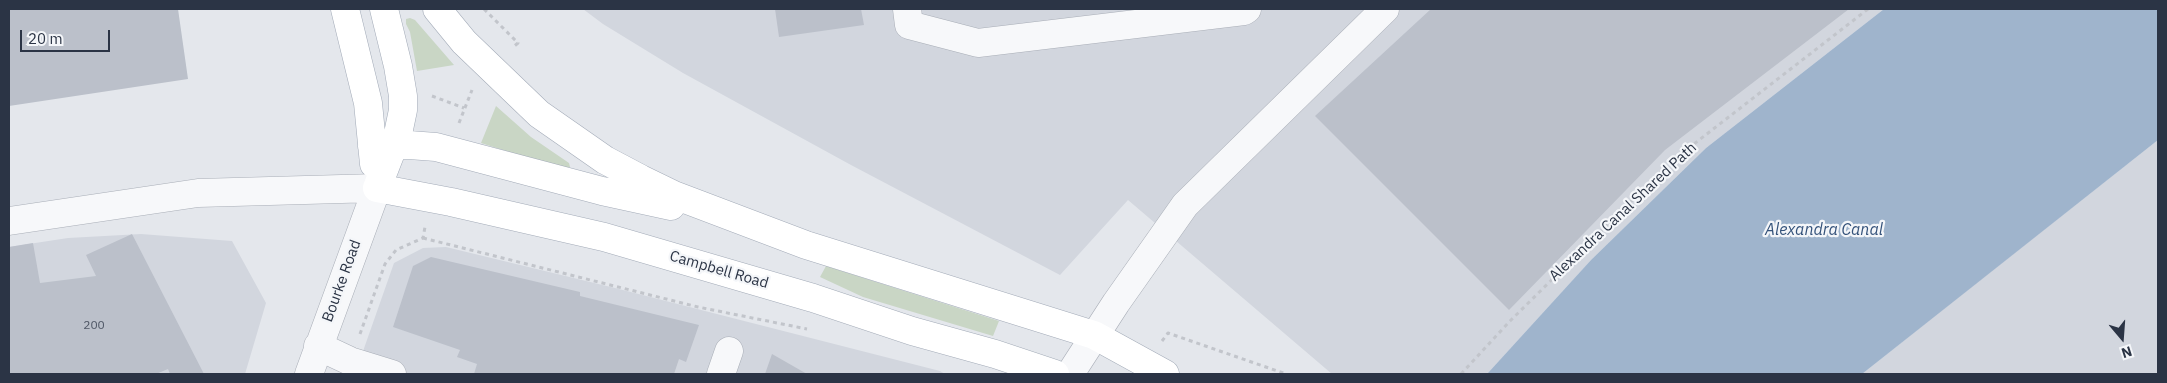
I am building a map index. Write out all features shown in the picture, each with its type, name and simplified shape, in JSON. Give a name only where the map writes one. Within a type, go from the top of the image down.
[{"type":"main road","name":"Bourke Road","points":[[345,9],[368,103],[383,146],[377,188]]},
{"type":"main road","name":"Bourke Road","points":[[383,146],[401,122],[403,96],[395,49],[384,9]]},
{"type":"main road","points":[[437,9],[464,42],[516,93],[560,131],[605,160],[641,179],[674,195],[806,245],[1094,335],[1165,374]]},
{"type":"main road","points":[[383,146],[423,145],[450,150],[602,191],[744,222]]},
{"type":"main road","name":"Campbell Road","points":[[377,188],[494,211],[604,237],[813,298],[912,331],[994,354],[1055,374]]},
{"type":"street","points":[[907,9],[909,25],[978,43],[1244,11],[1247,9]]},
{"type":"street","points":[[1070,374],[1094,335],[1185,205],[1385,9]]},
{"type":"street","points":[[9,220],[198,193],[377,188]]},
{"type":"street","name":"Bourke Road","points":[[309,374],[377,188]]},
{"type":"street","points":[[318,346],[350,361],[392,374]]},
{"type":"path","points":[[484,9],[518,43]]},
{"type":"path","name":"Alexandra Canal Shared Path","points":[[1461,374],[1510,321],[1672,161],[1868,9]]},
{"type":"path","points":[[458,124],[474,84]]},
{"type":"path","points":[[430,96],[464,108]]},
{"type":"path","points":[[423,238],[424,229]]},
{"type":"path","points":[[350,361],[385,264],[396,250],[423,238],[698,307],[814,330]]},
{"type":"path","points":[[386,248],[396,250]]},
{"type":"path","points":[[1168,333],[1286,374]]},
{"type":"shaded area","points":[[583,9],[1884,9],[1706,148],[1591,260],[1487,374],[1332,374],[1128,200],[1060,275],[851,165],[683,73],[603,24]]},
{"type":"shaded area","points":[[2158,140],[2158,374],[1862,374],[1980,280]]},
{"type":"shaded area","points":[[141,234],[232,241],[266,303],[245,374],[9,374],[9,247],[68,238]]},
{"type":"shaded area","points":[[446,247],[619,289],[940,371],[945,374],[355,374],[394,263],[423,248]]},
{"type":"green space","points":[[406,19],[415,20],[454,65],[417,71],[410,32],[406,24]]},
{"type":"green space","points":[[496,106],[531,137],[569,163],[570,167],[565,170],[481,143]]},
{"type":"green space","points":[[826,266],[999,321],[993,336],[863,297],[820,277]]},
{"type":"water","name":"Alexandra Canal","points":[[1884,9],[2158,9],[2158,140],[1862,374],[1487,374],[1591,260],[1706,148]]},
{"type":"building","points":[[9,9],[178,9],[188,79],[9,106]]},
{"type":"building","points":[[775,9],[861,9],[864,25],[779,37]]},
{"type":"building","points":[[1431,9],[1849,9],[1665,150],[1509,310],[1315,116]]},
{"type":"building","points":[[132,234],[204,374],[170,374],[168,369],[156,374],[9,374],[9,247],[33,243],[40,283],[96,276],[86,255]]},
{"type":"building","points":[[431,257],[580,292],[580,296],[699,325],[686,362],[679,359],[674,374],[474,374],[477,364],[457,357],[460,350],[393,327],[413,266]]},
{"type":"building","points":[[772,354],[807,374],[765,374]]}]
